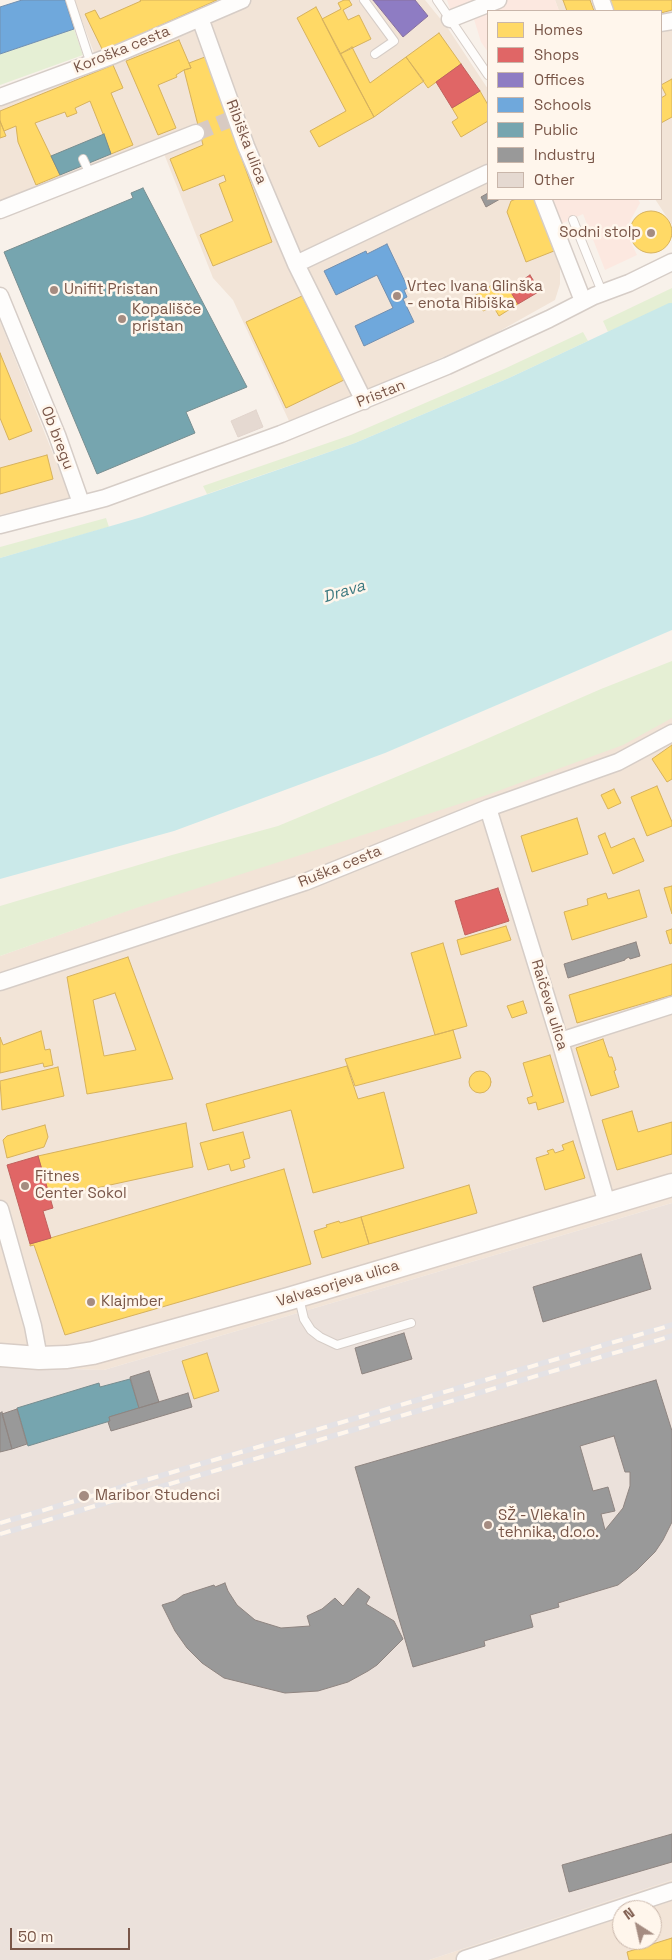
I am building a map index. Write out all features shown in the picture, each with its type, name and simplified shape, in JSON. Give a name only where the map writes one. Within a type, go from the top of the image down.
[{"type":"street","name":"Koroška cesta","points":[[0,97],[91,64],[242,0]]},
{"type":"street","points":[[450,19],[498,0]]},
{"type":"street","name":"Ribiška ulica","points":[[200,18],[234,118],[296,264],[364,401]]},
{"type":"street","points":[[0,210],[86,167],[196,133]]},
{"type":"street","points":[[296,264],[487,173]]},
{"type":"street","points":[[543,200],[583,301]]},
{"type":"street","name":"Pristan","points":[[81,504],[105,498],[281,434],[364,401],[486,348],[602,292],[629,283],[672,262]]},
{"type":"street","name":"Ob bregu","points":[[0,296],[57,435],[81,504]]},
{"type":"street","points":[[0,525],[81,504]]},
{"type":"street","name":"Ruška cesta","points":[[0,982],[305,882],[488,808],[618,762],[672,732]]},
{"type":"street","name":"Raičeva ulica","points":[[488,808],[560,1041],[607,1204]]},
{"type":"street","points":[[560,1041],[672,1005]]},
{"type":"street","name":"Valvasorjeva ulica","points":[[0,1355],[39,1358],[67,1357],[93,1353],[298,1296],[672,1185]]},
{"type":"street","points":[[0,1209],[33,1326],[39,1358]]},
{"type":"street","points":[[465,1959],[672,1890]]},
{"type":"lane","points":[[70,0],[91,64]]},
{"type":"lane","points":[[364,0],[394,41],[375,54]]},
{"type":"lane","points":[[437,0],[487,73]]},
{"type":"lane","points":[[573,220],[602,292]]},
{"type":"lane","points":[[298,1296],[304,1318],[311,1330],[320,1337],[337,1345],[410,1323]]},
{"type":"shaded area","points":[[74,0],[425,0],[447,27],[487,87],[487,200],[538,200],[560,253],[560,284],[555,300],[489,337],[375,387],[289,421],[233,300],[213,278],[159,141],[0,204],[0,105],[99,66]]},
{"type":"shaded area","points":[[447,0],[555,0],[559,10],[487,10],[487,51],[481,42],[469,3],[450,9]]},
{"type":"shaded area","points":[[555,0],[672,0],[672,225],[656,200],[662,200],[662,10],[559,10]]},
{"type":"shaded area","points":[[551,200],[638,200],[640,203],[625,230],[637,255],[605,270],[583,214],[561,224]]},
{"type":"shaded area","points":[[0,321],[71,499],[0,515]]},
{"type":"shaded area","points":[[672,707],[672,1203],[104,1370],[0,1367],[0,956],[617,736]]},
{"type":"shaded area","points":[[672,1203],[672,1880],[429,1960],[0,1960],[0,1367],[104,1370]]},
{"type":"shaded area","points":[[672,1880],[672,1960],[429,1960]]},
{"type":"green space","points":[[74,29],[83,55],[0,85],[0,54]]},
{"type":"green space","points":[[672,288],[672,303],[608,332],[603,321]]},
{"type":"green space","points":[[583,332],[588,341],[509,378],[355,443],[207,494],[203,486],[351,435],[504,369]]},
{"type":"green space","points":[[106,518],[109,527],[0,558],[0,547]]},
{"type":"green space","points":[[672,661],[672,718],[623,745],[487,795],[136,908],[0,956],[0,906],[278,826],[601,689]]},
{"type":"water","name":"Drava","points":[[672,303],[672,630],[385,753],[174,831],[0,879],[0,558],[142,517],[355,443],[509,378]]},
{"type":"building: Homes","points":[[140,0],[217,0],[103,51],[85,14],[95,10],[100,19]]},
{"type":"building: Homes","points":[[349,0],[352,5],[343,10],[348,20],[359,15],[371,39],[340,54],[322,19],[341,9],[338,3]]},
{"type":"building: Homes","points":[[563,0],[590,0],[594,10],[567,10]]},
{"type":"building: Homes","points":[[607,0],[672,0],[672,10],[662,13],[662,10],[612,10]]},
{"type":"building: Homes","points":[[316,7],[374,117],[319,147],[310,131],[346,111],[297,18]]},
{"type":"building: Homes","points":[[439,33],[461,64],[428,88],[406,57]]},
{"type":"building: Homes","points":[[179,40],[191,68],[176,75],[177,77],[158,85],[176,128],[158,135],[126,61]]},
{"type":"building: Homes","points":[[352,47],[370,83],[406,57],[424,81],[374,117],[340,54]]},
{"type":"building: Homes","points":[[205,57],[272,242],[213,266],[200,235],[233,221],[219,184],[226,181],[224,175],[183,191],[170,159],[203,145],[184,70],[191,68],[189,63]]},
{"type":"building: Homes","points":[[113,65],[123,88],[111,93],[133,145],[111,154],[90,101],[75,108],[77,113],[67,117],[65,112],[35,123],[60,175],[36,185],[18,142],[16,126],[4,131],[0,121],[0,111]]},
{"type":"building: Homes","points":[[672,79],[672,117],[662,122],[662,97],[666,95],[662,84]]},
{"type":"building: Homes","points":[[480,91],[487,103],[487,122],[461,137],[452,122],[458,118],[452,108]]},
{"type":"building: Homes","points":[[0,121],[6,136],[0,138]]},
{"type":"building: Homes","points":[[535,200],[554,251],[526,262],[507,212],[511,201]]},
{"type":"building: Homes","name":"Sodni stolp","points":[[655,211],[663,214],[669,220],[672,232],[669,244],[663,250],[647,253],[639,250],[633,244],[630,228],[633,220],[639,214]]},
{"type":"building: Homes","points":[[495,283],[501,293],[509,289],[518,304],[499,316],[493,306],[483,311],[474,296]]},
{"type":"building: Homes","points":[[302,296],[344,380],[286,408],[246,322]]},
{"type":"building: Homes","points":[[0,353],[32,431],[9,440],[0,418]]},
{"type":"building: Homes","points":[[47,455],[53,479],[0,494],[0,468]]},
{"type":"building: Homes","points":[[672,745],[672,779],[667,782],[652,759]]},
{"type":"building: Homes","points":[[657,786],[672,826],[647,836],[631,797]]},
{"type":"building: Homes","points":[[614,789],[621,803],[608,809],[601,795]]},
{"type":"building: Homes","points":[[577,818],[588,854],[532,872],[521,836]]},
{"type":"building: Homes","points":[[605,833],[611,848],[634,838],[644,861],[613,874],[598,836]]},
{"type":"building: Homes","points":[[672,886],[672,914],[664,888]]},
{"type":"building: Homes","points":[[639,890],[647,917],[572,940],[564,912],[588,905],[587,899],[606,893],[608,899]]},
{"type":"building: Homes","points":[[506,926],[511,940],[461,955],[457,940]]},
{"type":"building: Homes","points":[[672,929],[672,943],[670,944],[666,931]]},
{"type":"building: Homes","points":[[443,943],[467,1026],[435,1035],[411,953]]},
{"type":"building: Homes","points":[[128,957],[173,1079],[87,1094],[67,977]],"holes":[[[115,993],[136,1050],[104,1056],[93,1000]]]},
{"type":"building: Homes","points":[[672,964],[672,995],[577,1023],[569,995]]},
{"type":"building: Homes","points":[[523,1001],[527,1013],[512,1018],[507,1006]]},
{"type":"building: Homes","points":[[453,1030],[461,1058],[355,1086],[345,1059]]},
{"type":"building: Homes","points":[[41,1031],[45,1050],[50,1049],[53,1065],[44,1067],[43,1063],[0,1073],[0,1037],[3,1045]]},
{"type":"building: Homes","points":[[603,1039],[609,1057],[612,1057],[619,1087],[591,1096],[576,1048]]},
{"type":"building: Homes","points":[[550,1055],[564,1102],[538,1110],[536,1102],[529,1104],[527,1098],[533,1096],[523,1063]]},
{"type":"building: Homes","points":[[347,1066],[358,1099],[384,1092],[404,1168],[313,1193],[291,1110],[213,1131],[206,1104]]},
{"type":"building: Homes","points":[[58,1067],[64,1096],[2,1110],[0,1081]]},
{"type":"building: Homes","points":[[480,1071],[488,1074],[491,1082],[488,1090],[480,1093],[472,1090],[469,1082],[472,1074]]},
{"type":"building: Homes","points":[[632,1111],[638,1132],[672,1122],[672,1154],[617,1170],[602,1120]]},
{"type":"building: Homes","points":[[186,1123],[193,1167],[50,1198],[38,1156]]},
{"type":"building: Homes","points":[[45,1125],[48,1137],[44,1147],[7,1158],[3,1140],[7,1136]]},
{"type":"building: Homes","points":[[243,1132],[250,1158],[243,1160],[245,1167],[231,1171],[229,1164],[208,1170],[200,1143]]},
{"type":"building: Homes","points":[[573,1141],[585,1178],[545,1190],[536,1158],[549,1154],[547,1151],[553,1149],[555,1153],[564,1150],[562,1145]]},
{"type":"building: Homes","points":[[284,1169],[311,1264],[65,1335],[34,1245],[30,1246],[30,1244]]},
{"type":"building: Homes","points":[[469,1185],[477,1213],[369,1244],[361,1217]]},
{"type":"building: Homes","points":[[361,1217],[369,1244],[322,1258],[314,1231],[339,1221],[340,1223]]},
{"type":"building: Homes","points":[[207,1353],[219,1391],[194,1399],[182,1361]]},
{"type":"building: Homes","points":[[672,1938],[672,1960],[629,1960],[627,1952],[633,1950],[662,1950],[662,1941]]},
{"type":"building: Shops","points":[[461,64],[480,91],[452,108],[436,82]]},
{"type":"building: Shops","points":[[530,275],[540,291],[518,304],[509,289]]},
{"type":"building: Shops","points":[[498,888],[509,921],[465,935],[455,901]]},
{"type":"building: Shops","points":[[38,1156],[53,1208],[43,1211],[51,1238],[30,1244],[7,1165]]},
{"type":"building: Offices","points":[[373,0],[415,0],[428,16],[403,37]]},
{"type":"building: Schools","points":[[22,0],[65,0],[74,29],[0,54],[0,7]]},
{"type":"building: Schools","name":"Vrtec Ivana Glinška - enota Ribiška","points":[[387,244],[408,288],[404,290],[407,297],[403,299],[414,322],[364,346],[355,326],[393,308],[377,275],[336,295],[324,271],[366,251],[367,254]]},
{"type":"building: Public","points":[[104,134],[111,154],[60,175],[51,156]]},
{"type":"building: Public","name":"Kopališče pristan","points":[[143,188],[247,387],[186,412],[195,433],[97,474],[4,252],[133,198],[131,193]]},
{"type":"building: Public","points":[[130,1379],[139,1408],[109,1417],[110,1421],[28,1446],[17,1408],[99,1383],[100,1387]]},
{"type":"building: Industry","points":[[487,194],[487,200],[498,200],[486,207],[481,197]]},
{"type":"building: Industry","points":[[636,942],[640,956],[630,959],[629,957],[625,960],[568,978],[564,964]]},
{"type":"building: Industry","points":[[641,1254],[651,1289],[543,1322],[533,1287]]},
{"type":"building: Industry","points":[[404,1333],[412,1359],[362,1374],[355,1348]]},
{"type":"building: Industry","points":[[149,1371],[159,1402],[139,1408],[130,1377]]},
{"type":"building: Industry","name":"SŽ - Vleka in tehnika, d.o.o.","points":[[656,1380],[672,1431],[672,1522],[655,1552],[618,1585],[558,1603],[559,1607],[530,1615],[533,1627],[484,1641],[485,1646],[413,1667],[355,1467]],"holes":[[[614,1436],[625,1472],[630,1472],[630,1486],[623,1508],[605,1530],[601,1514],[615,1511],[608,1487],[593,1491],[580,1446]]]},
{"type":"building: Industry","points":[[188,1393],[192,1407],[111,1431],[108,1422],[110,1421],[109,1417]]},
{"type":"building: Industry","points":[[17,1409],[27,1444],[12,1449],[2,1414]]},
{"type":"building: Industry","points":[[2,1412],[12,1449],[0,1452],[0,1413]]},
{"type":"building: Industry","points":[[225,1583],[237,1605],[255,1620],[281,1628],[310,1626],[307,1616],[322,1609],[335,1598],[343,1606],[358,1588],[370,1597],[366,1604],[394,1621],[403,1639],[377,1665],[368,1671],[348,1682],[318,1691],[285,1693],[224,1678],[202,1663],[187,1648],[175,1631],[162,1605],[175,1601],[183,1595]]},
{"type":"building: Industry","points":[[672,1834],[672,1862],[569,1892],[562,1865]]},
{"type":"building: Other","points":[[256,410],[263,427],[238,437],[231,421]]},
{"type":"tunnel","points":[[196,133],[231,119]]},
{"type":"railway","points":[[0,1523],[672,1325]]},
{"type":"railway","points":[[0,1534],[672,1336]]},
{"type":"place","name":"Sodni stolp","points":[[651,233]]},
{"type":"place","name":"Unifit Pristan","points":[[54,290]]},
{"type":"place","name":"Vrtec Ivana Glinška - enota Ribiška","points":[[397,296]]},
{"type":"place","name":"Kopališče pristan","points":[[122,319]]},
{"type":"place","name":"Fitnes Center Sokol","points":[[25,1186]]},
{"type":"place","name":"Klajmber","points":[[91,1302]]},
{"type":"place","name":"Maribor Studenci","points":[[84,1496]]},
{"type":"place","name":"SŽ - Vleka in tehnika, d.o.o.","points":[[488,1525]]}]
